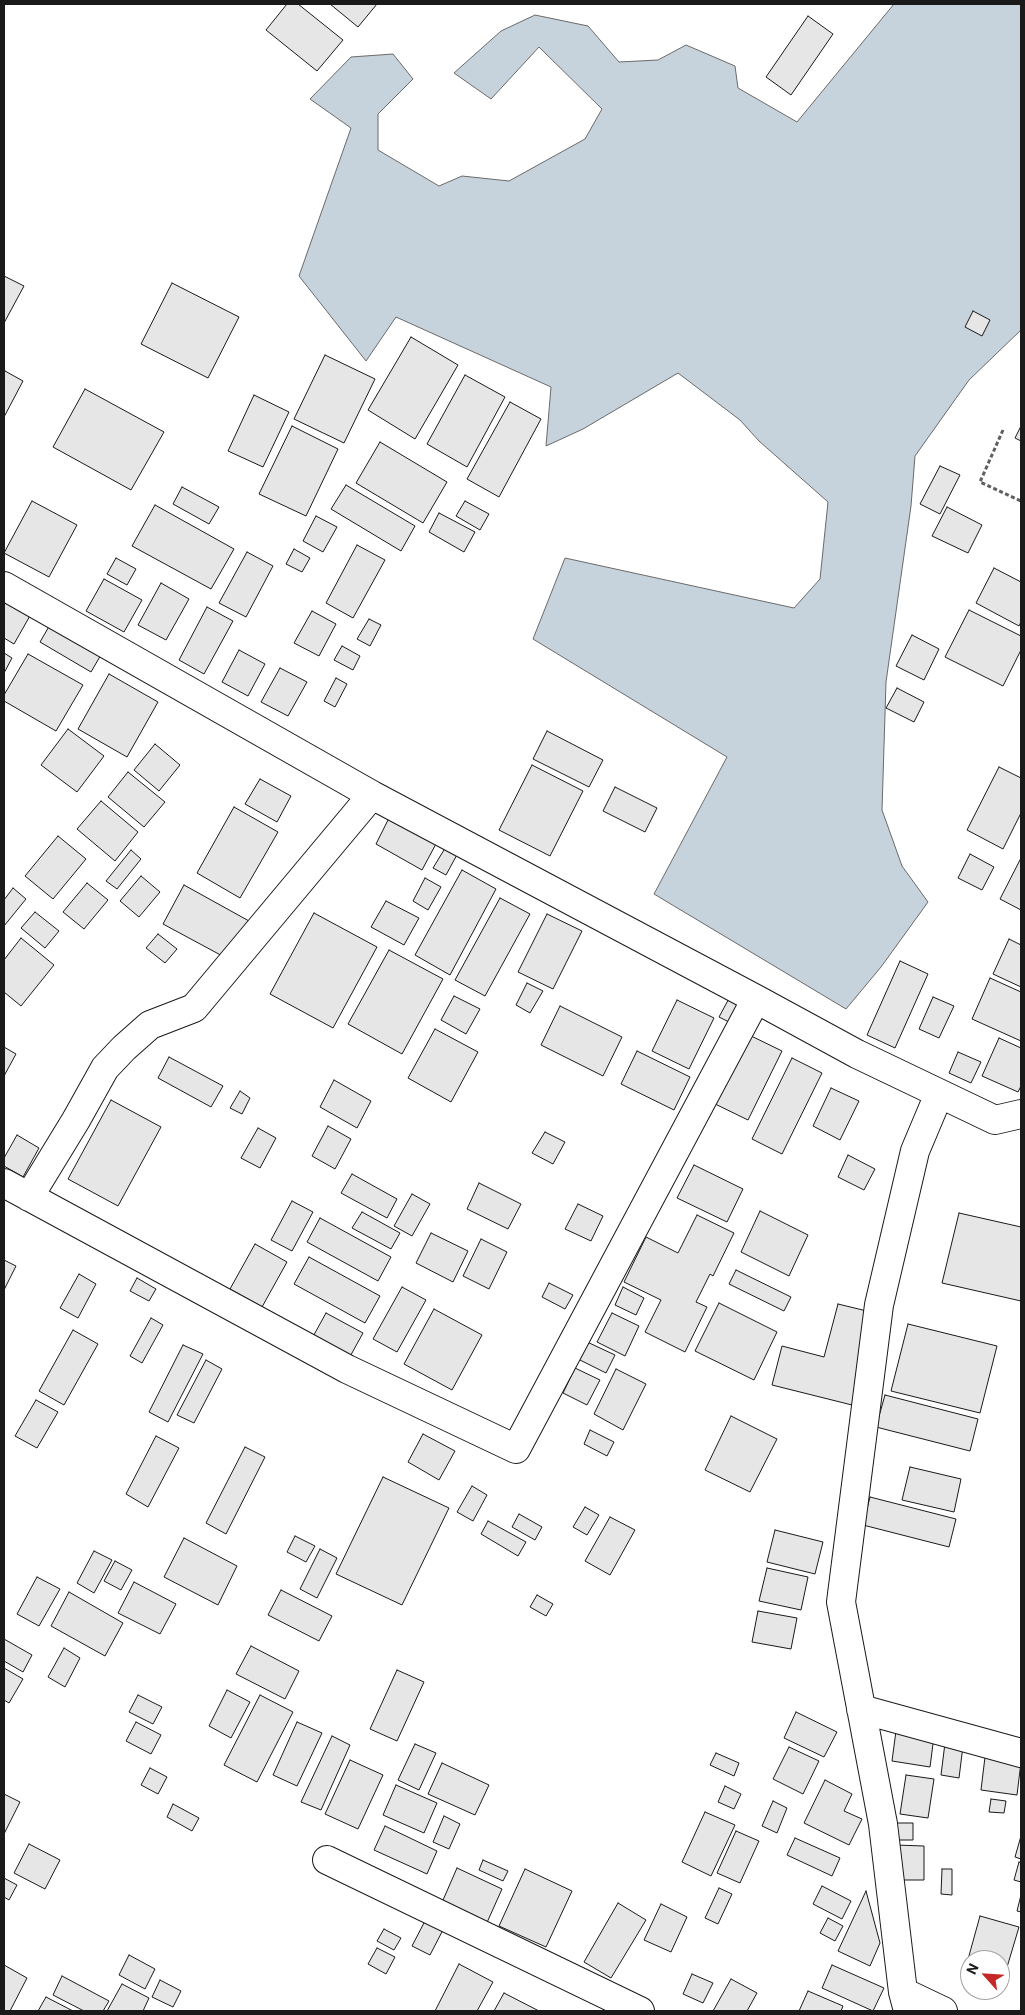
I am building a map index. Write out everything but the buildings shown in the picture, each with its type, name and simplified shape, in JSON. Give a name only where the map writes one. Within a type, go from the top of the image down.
[{"type":"street","points":[[4,586],[372,795],[856,1054],[995,1120],[1021,1114]]},
{"type":"street","points":[[29,1197],[105,1068],[150,1025],[194,1008],[372,795]]},
{"type":"street","points":[[4,1183],[348,1369],[516,1449],[756,999]]},
{"type":"street","points":[[940,1094],[915,1151],[879,1305],[841,1602],[883,1824],[906,2002],[943,2011]]},
{"type":"street","points":[[861,1709],[1021,1753]]},
{"type":"street","points":[[327,1860],[640,2011]]},
{"type":"path","points":[[1004,430],[980,482],[1021,501]]},
{"type":"shaded area","points":[[894,4],[1021,4],[1021,330],[969,380],[915,456],[911,506],[886,682],[882,810],[902,866],[928,902],[881,967],[846,1009],[654,894],[727,757],[533,639],[565,558],[794,608],[820,579],[828,502],[759,441],[740,420],[678,373],[583,429],[546,446],[551,387],[396,317],[366,361],[299,276],[351,128],[310,99],[351,57],[393,54],[413,79],[378,114],[378,150],[439,186],[462,176],[509,181],[585,139],[602,109],[539,47],[491,99],[454,73],[501,31],[535,15],[588,26],[619,62],[658,60],[686,45],[735,66],[738,88],[797,122]]}]
